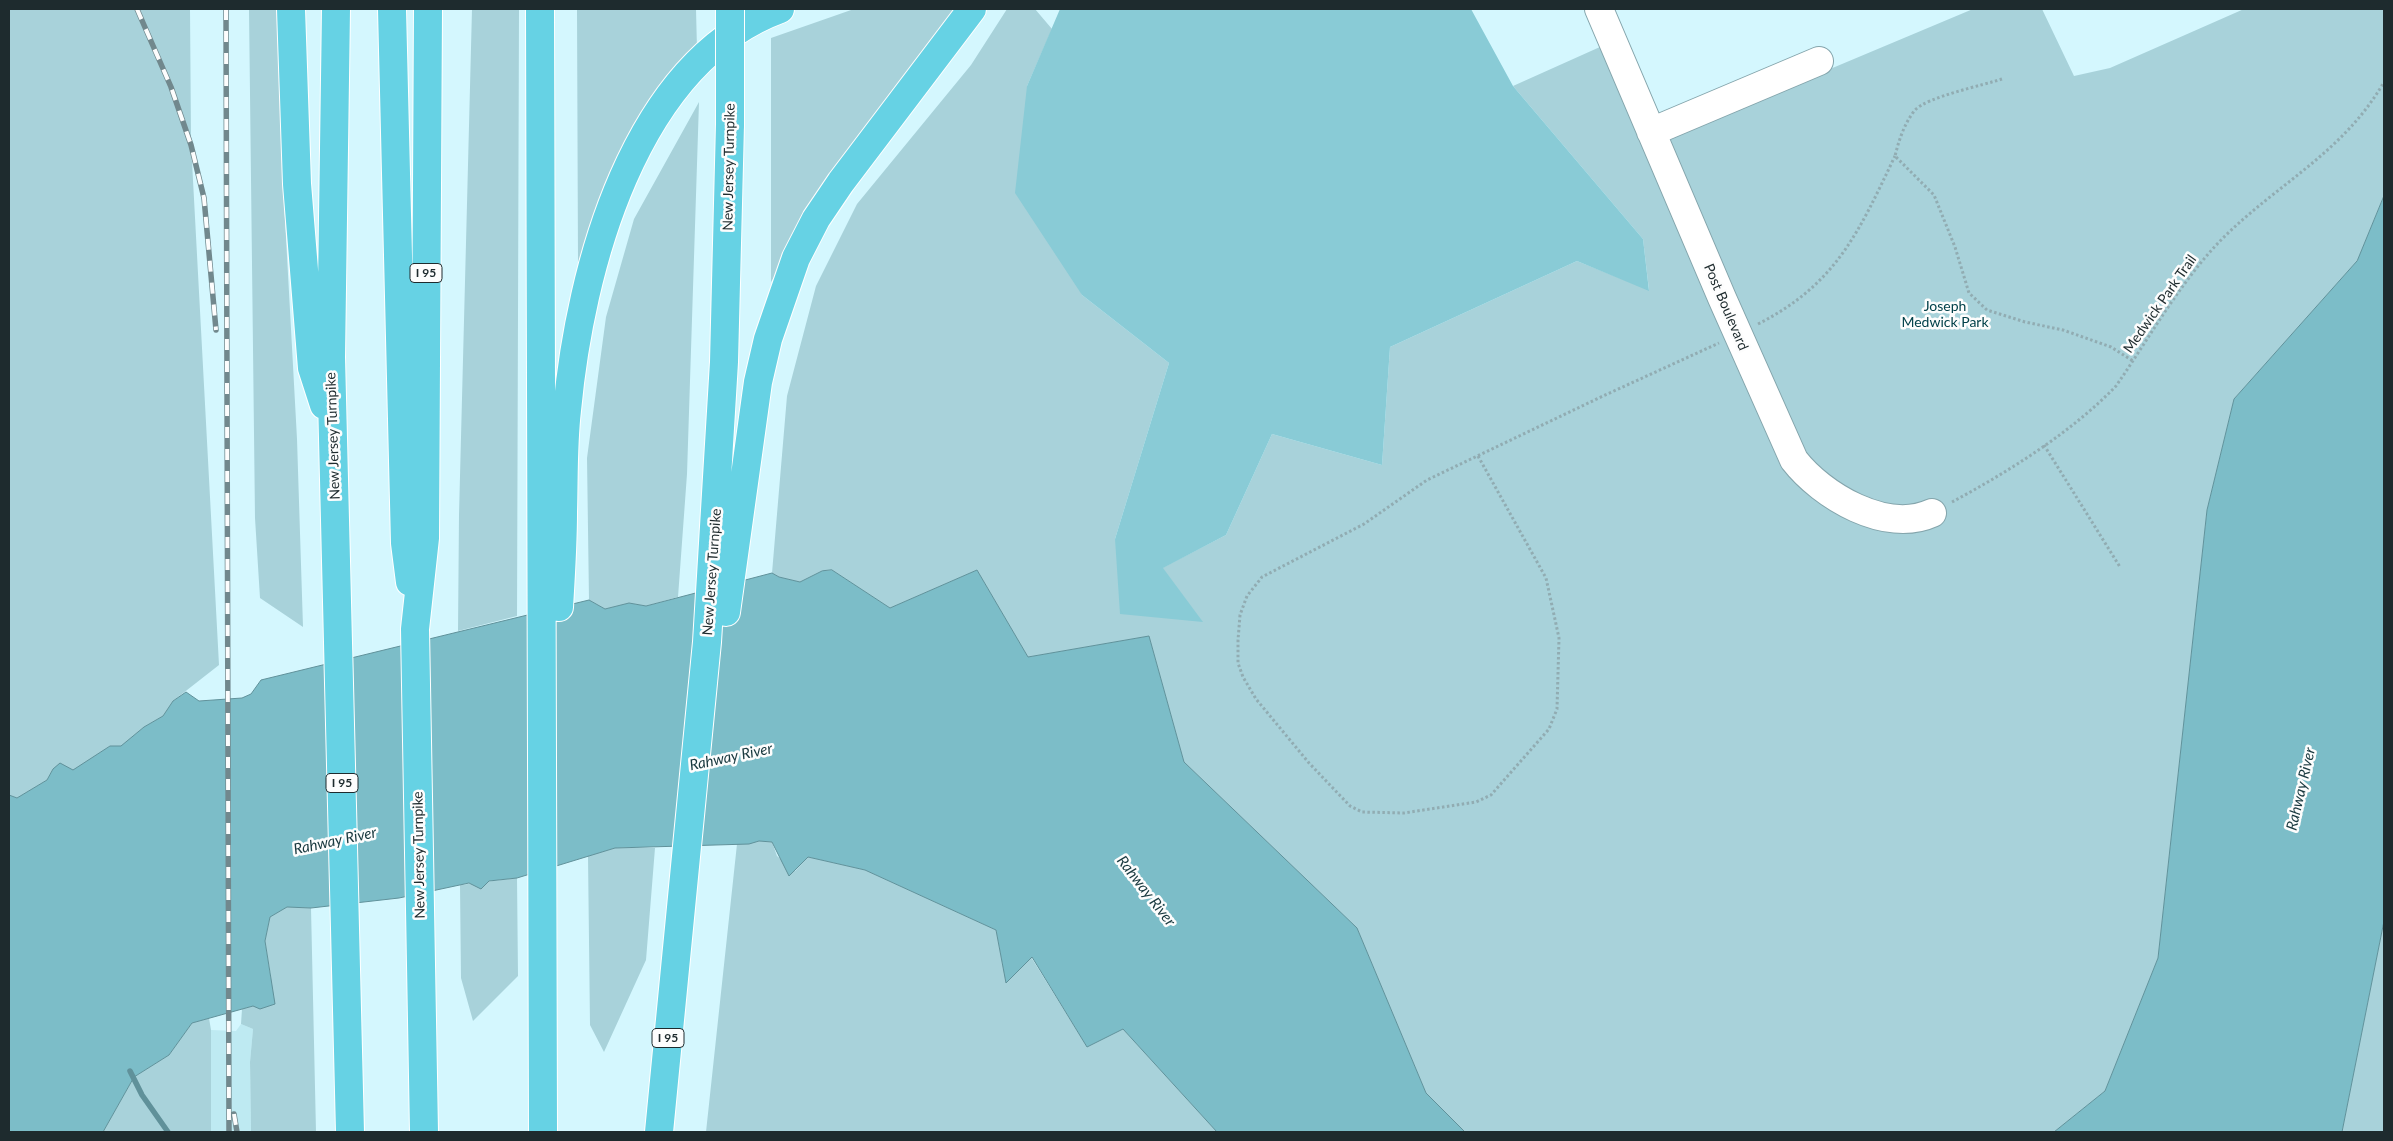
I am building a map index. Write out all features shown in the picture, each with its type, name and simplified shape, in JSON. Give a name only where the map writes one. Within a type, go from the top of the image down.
[{"type":"highway","points":[[291,9],[297,184],[321,362]]},
{"type":"highway","name":"New Jersey Turnpike","points":[[336,9],[321,362],[333,434],[350,1132]]},
{"type":"highway","points":[[392,9],[415,540]]},
{"type":"highway","name":"New Jersey Turnpike","points":[[424,1132],[415,540],[428,9]]},
{"type":"highway","points":[[540,9],[552,515],[543,966],[543,1132]]},
{"type":"highway","name":"New Jersey Turnpike","points":[[659,1132],[707,642],[718,488],[724,352],[730,124],[730,9]]},
{"type":"highway","points":[[552,515],[578,326],[600,240],[628,167],[649,128],[672,93],[701,58],[738,30],[780,9]]},
{"type":"highway","points":[[678,943],[750,429],[768,338],[796,258],[816,219],[841,182],[972,9]]},
{"type":"street","name":"Post Boulevard","points":[[1599,9],[1794,460],[1805,474],[1825,491],[1868,512],[1907,520],[1921,518],[1932,513]]},
{"type":"street","points":[[1651,132],[1819,61]]},
{"type":"path","points":[[1478,456],[1546,578],[1559,638],[1557,709],[1549,729],[1491,795],[1476,802],[1404,813],[1362,812],[1350,806],[1309,763],[1247,684],[1238,663],[1240,615],[1248,596],[1262,577],[1364,524],[1427,480],[1775,315],[1822,280],[1841,257],[1855,235],[1895,156],[1901,133],[1916,109],[1928,102],[2002,79]]},
{"type":"path","name":"Medwick Park Trail","points":[[1932,513],[1974,490],[2044,445],[2102,400],[2116,386],[2185,282],[2221,240],[2244,218],[2310,167],[2352,128],[2373,102],[2384,82]]},
{"type":"path","points":[[1895,156],[1934,195],[1955,247],[1969,293],[1987,310],[2092,340],[2111,347],[2133,361]]},
{"type":"path","points":[[2044,445],[2120,567]]},
{"type":"shaded area","points":[[1060,9],[1471,9],[1513,86],[1643,239],[1649,291],[1577,261],[1390,347],[1382,465],[1272,434],[1226,535],[1163,568],[1203,622],[1120,614],[1115,539],[1169,363],[1082,295],[1015,193],[1027,86]]},
{"type":"shaded area","points":[[241,1024],[253,1029],[250,1062],[251,1132],[211,1132],[211,1030],[236,1031]]},
{"type":"green space","points":[[9,9],[190,9],[191,143],[219,665],[173,701],[163,716],[144,727],[121,747],[110,746],[73,771],[53,769],[47,780],[17,798],[9,795]]},
{"type":"green space","points":[[249,9],[280,9],[282,164],[297,439],[303,627],[260,598],[255,518]]},
{"type":"green space","points":[[472,9],[519,9],[517,616],[458,631],[459,515]]},
{"type":"green space","points":[[577,9],[696,9],[697,49],[600,215],[578,263]]},
{"type":"green space","points":[[854,9],[971,9],[799,237],[771,282],[771,38]]},
{"type":"green space","name":"Joseph Medwick Park","points":[[1007,9],[1035,9],[1052,29],[1027,86],[1082,295],[1169,363],[1115,539],[1202,622],[1162,568],[1226,535],[1272,434],[1382,465],[1390,347],[1577,261],[1649,290],[1643,239],[1513,86],[1620,38],[1661,140],[1973,9],[2042,9],[2074,76],[2110,68],[2244,9],[2384,9],[2384,196],[2357,261],[2234,399],[2207,510],[2158,958],[2105,1091],[2054,1132],[1465,1132],[1426,1093],[1357,928],[1184,762],[1149,636],[1028,657],[977,570],[890,608],[832,570],[822,571],[800,582],[779,577],[772,573],[787,396],[816,286],[857,204],[971,65]]},
{"type":"green space","points":[[699,102],[687,474],[678,597],[646,606],[629,603],[605,609],[589,600],[587,458],[606,317],[634,219]]},
{"type":"green space","points":[[759,841],[772,842],[777,856],[795,871],[808,857],[865,870],[996,930],[1006,982],[1031,957],[1087,1047],[1123,1029],[1217,1132],[706,1132],[737,844]]},
{"type":"green space","points":[[615,848],[655,848],[646,960],[604,1052],[590,1025],[588,856]]},
{"type":"green space","points":[[517,878],[518,976],[473,1021],[461,978],[460,885]]},
{"type":"green space","points":[[287,907],[311,908],[316,1132],[251,1132],[250,1062],[253,1029],[241,1024],[242,1009],[253,1006],[271,977],[265,941],[270,917]]},
{"type":"green space","points":[[2384,921],[2384,1132],[2342,1132]]},
{"type":"green space","points":[[209,1018],[211,1030],[211,1132],[103,1132],[134,1077],[169,1055],[192,1023]]},
{"type":"water","name":"Rahway River","points":[[2384,196],[2384,921],[2342,1132],[2054,1132],[2105,1091],[2158,958],[2207,510],[2234,399],[2357,261]]},
{"type":"water","name":"Rahway River","points":[[832,570],[890,608],[977,570],[1028,657],[1149,636],[1184,762],[1357,928],[1426,1093],[1465,1132],[1217,1132],[1123,1029],[1087,1047],[1032,957],[1006,983],[996,930],[865,870],[808,857],[789,876],[772,842],[759,841],[749,844],[615,848],[517,878],[489,881],[481,889],[469,883],[399,898],[311,908],[287,907],[270,917],[265,941],[275,1004],[260,1009],[253,1006],[192,1023],[169,1055],[134,1077],[103,1132],[9,1132],[9,795],[17,798],[47,780],[53,769],[60,763],[73,770],[110,746],[121,746],[144,727],[163,716],[173,701],[186,692],[199,701],[242,698],[251,694],[261,680],[589,600],[605,609],[629,603],[646,606],[772,573],[779,577],[800,582],[822,571]]},
{"type":"waterway","points":[[130,1071],[142,1095],[168,1132]]},
{"type":"railway","points":[[137,9],[171,87],[191,145],[204,198],[216,330]]},
{"type":"railway","points":[[226,9],[229,1132]]},
{"type":"railway","points":[[234,1114],[237,1132]]}]
